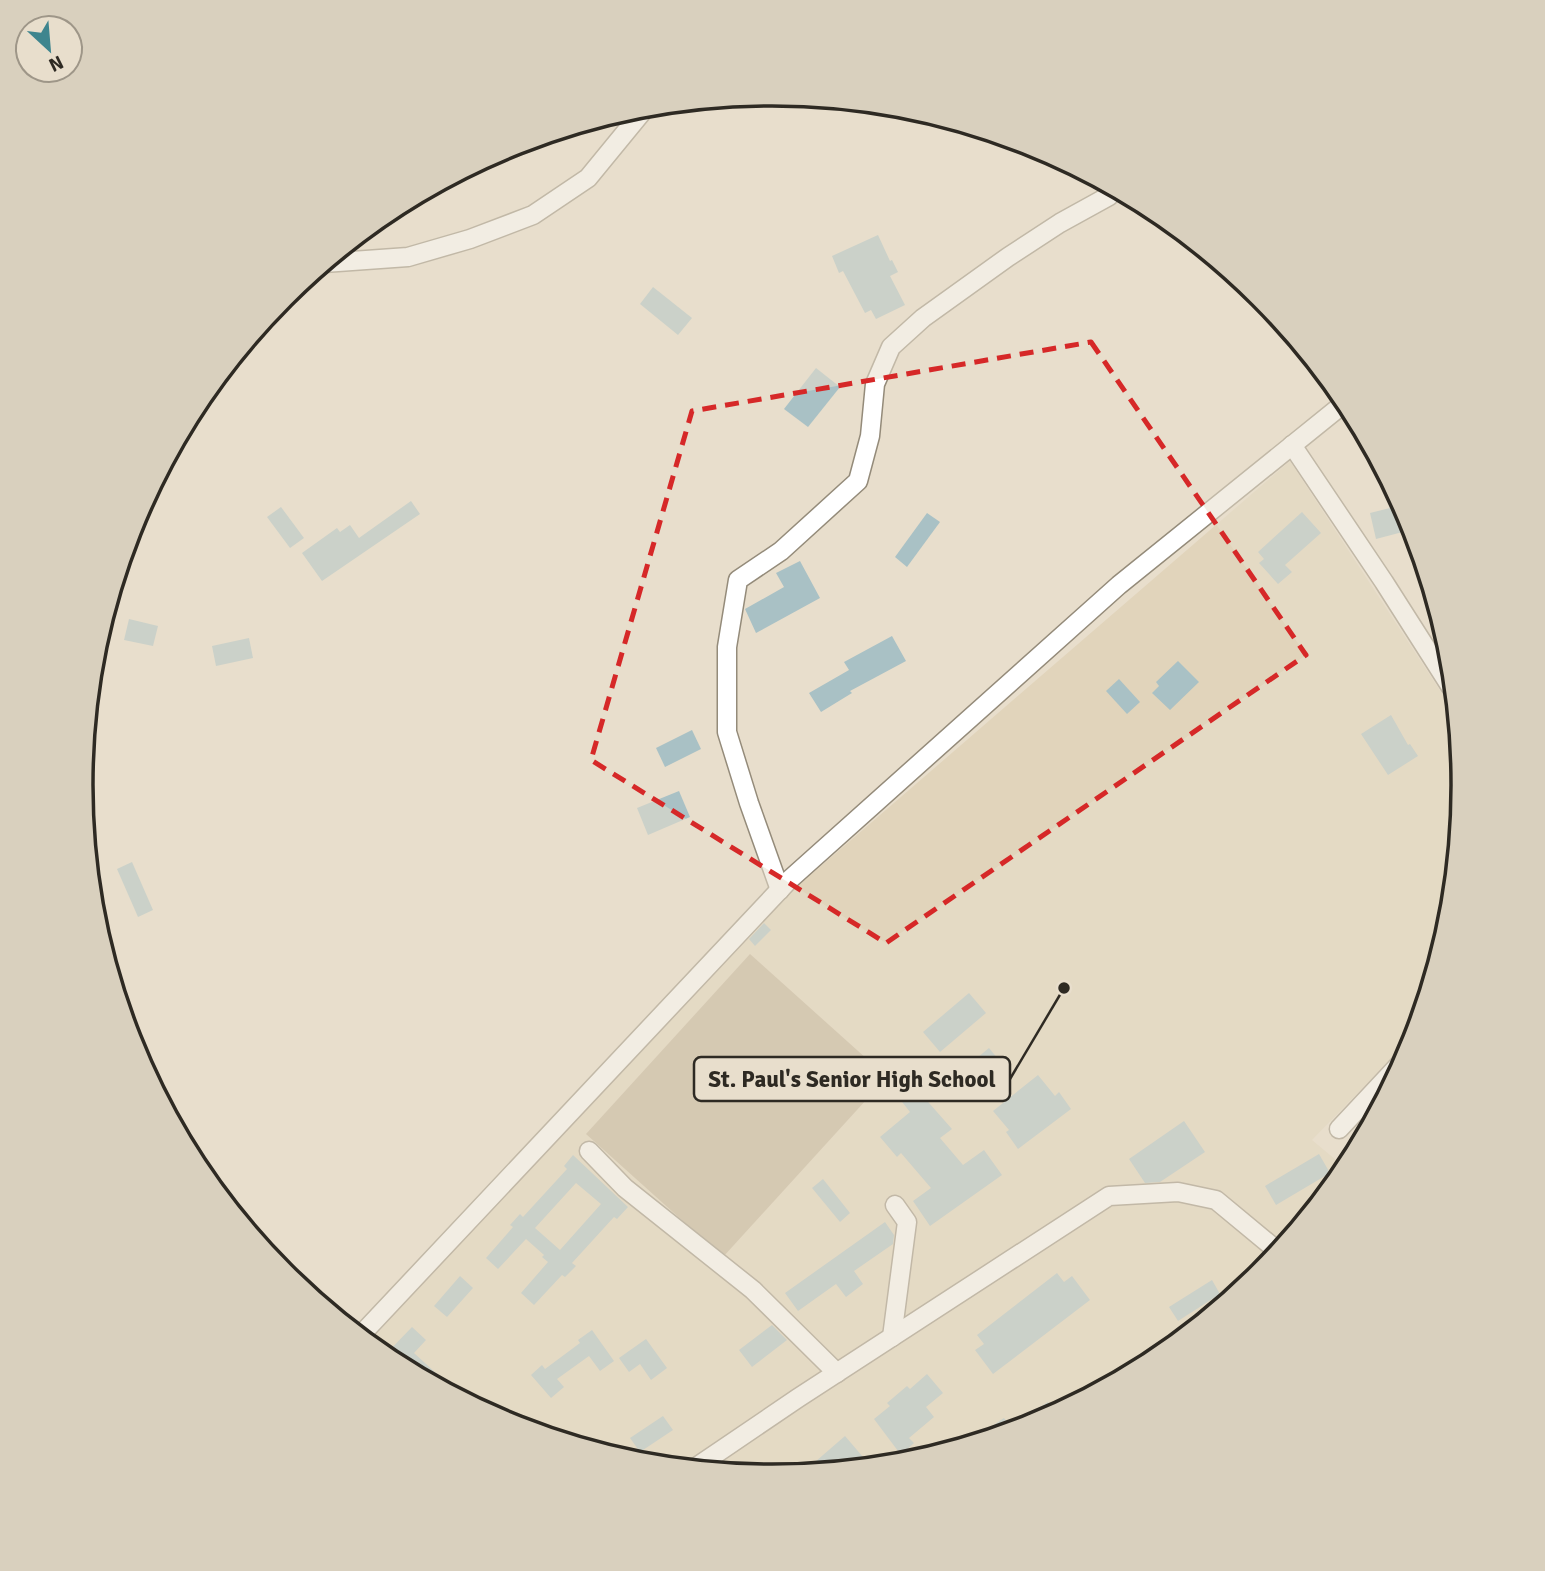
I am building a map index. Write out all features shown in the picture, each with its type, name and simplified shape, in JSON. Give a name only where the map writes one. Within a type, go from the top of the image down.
[{"type":"street","points":[[339,262],[408,257],[470,239],[533,215],[588,178],[635,120]]},
{"type":"street","points":[[780,890],[727,732],[727,647],[738,580],[781,551],[858,481],[870,436],[875,384],[891,347],[923,318],[1008,257],[1060,223],[1109,196]]},
{"type":"street","points":[[366,1330],[780,890],[1119,585],[1338,409]]},
{"type":"street","points":[[1292,445],[1442,673]]},
{"type":"street","points":[[1339,1129],[1376,1097]]},
{"type":"street","points":[[590,1151],[625,1188],[753,1290],[837,1373]]},
{"type":"street","points":[[704,1461],[1109,1196],[1178,1192],[1216,1200],[1272,1246]]},
{"type":"street","points":[[892,1336],[907,1223],[895,1205]]},
{"type":"highlighted area","points":[[1091,342],[1306,655],[886,943],[591,760],[692,411]]},
{"type":"shaded area","points":[[1290,461],[1446,700],[1452,785],[1446,874],[1429,961],[1399,1051],[1312,1140],[1339,1162],[1284,1234],[1221,1297],[1150,1351],[1112,1374],[1033,1414],[948,1442],[905,1452],[817,1464],[728,1464],[640,1452],[597,1442],[512,1414],[433,1374],[375,1337],[404,1302],[770,910]]},
{"type":"shaded area","points":[[750,954],[887,1077],[723,1257],[586,1134]]},
{"type":"building","points":[[878,235],[898,272],[890,276],[905,305],[876,319],[871,310],[865,313],[843,271],[839,273],[832,256]]},
{"type":"building","points":[[653,287],[692,318],[678,335],[640,304]]},
{"type":"building","points":[[816,368],[840,387],[808,427],[784,409]]},
{"type":"building","points":[[411,501],[420,514],[322,581],[302,553],[337,528],[340,532],[350,525],[359,538]]},
{"type":"building","points":[[1389,504],[1403,532],[1376,539],[1370,513],[1390,508]]},
{"type":"building","points":[[281,507],[304,538],[290,548],[267,517]]},
{"type":"building","points":[[1302,512],[1321,533],[1285,565],[1292,572],[1278,584],[1259,563],[1264,559],[1258,552]]},
{"type":"building","points":[[927,513],[940,522],[907,567],[895,557]]},
{"type":"building","points":[[800,561],[820,598],[756,633],[745,609],[784,587],[776,573]]},
{"type":"building","points":[[129,619],[158,626],[153,646],[124,640]]},
{"type":"building","points":[[892,636],[906,661],[850,691],[852,693],[821,712],[809,693],[849,670],[844,662]]},
{"type":"building","points":[[249,638],[253,658],[216,666],[212,646]]},
{"type":"building","points":[[1178,661],[1199,682],[1170,710],[1152,693],[1159,686],[1156,682]]},
{"type":"building","points":[[1119,679],[1140,702],[1127,714],[1106,691]]},
{"type":"building","points":[[1391,715],[1408,745],[1410,744],[1418,756],[1388,775],[1361,734]]},
{"type":"building","points":[[692,730],[701,749],[665,767],[656,748]]},
{"type":"building","points":[[679,791],[690,817],[648,835],[637,808]]},
{"type":"building","points":[[132,862],[153,910],[138,917],[117,869]]},
{"type":"building","points":[[764,923],[771,930],[755,946],[749,939]]},
{"type":"building","points":[[969,993],[986,1013],[940,1052],[923,1032]]},
{"type":"building","points":[[989,1048],[998,1059],[969,1083],[960,1072]]},
{"type":"building","points":[[1038,1075],[1055,1096],[1059,1092],[1071,1109],[1018,1149],[1006,1132],[1009,1130],[993,1111]]},
{"type":"building","points":[[914,1086],[952,1129],[940,1138],[963,1165],[984,1150],[1002,1175],[930,1226],[913,1201],[931,1188],[901,1153],[897,1157],[880,1137],[910,1112],[899,1098]]},
{"type":"building","points":[[1184,1121],[1205,1152],[1160,1182],[1145,1183],[1129,1159]]},
{"type":"building","points":[[1319,1154],[1330,1173],[1276,1205],[1265,1186]]},
{"type":"building","points":[[573,1155],[628,1207],[617,1219],[614,1217],[572,1263],[576,1266],[565,1277],[562,1275],[534,1305],[521,1293],[548,1262],[542,1257],[544,1255],[526,1239],[498,1269],[486,1258],[513,1227],[510,1225],[520,1214],[523,1217],[567,1169],[564,1166]],"holes":[[[576,1183],[601,1204],[560,1250],[535,1228]]]},
{"type":"building","points":[[823,1179],[850,1213],[840,1222],[812,1188]]},
{"type":"building","points":[[885,1222],[894,1235],[893,1244],[854,1271],[863,1284],[846,1297],[836,1284],[798,1311],[785,1293]]},
{"type":"building","points":[[1057,1273],[1064,1282],[1072,1276],[1090,1300],[993,1374],[975,1350],[984,1344],[977,1335]]},
{"type":"building","points":[[460,1276],[473,1288],[447,1317],[434,1306]]},
{"type":"building","points":[[1212,1280],[1220,1294],[1178,1321],[1169,1307]]},
{"type":"building","points":[[772,1325],[787,1340],[752,1367],[739,1350]]},
{"type":"building","points":[[412,1327],[426,1340],[414,1353],[437,1374],[433,1374],[391,1348]]},
{"type":"building","points":[[592,1330],[614,1361],[600,1371],[589,1356],[557,1379],[564,1387],[551,1398],[531,1375],[542,1365],[545,1369],[580,1343],[578,1340]]},
{"type":"building","points":[[646,1339],[667,1368],[651,1380],[640,1364],[629,1372],[619,1358]]},
{"type":"building","points":[[927,1374],[943,1393],[926,1407],[934,1417],[909,1438],[914,1443],[899,1453],[874,1419],[890,1406],[887,1403],[907,1386],[910,1389]]},
{"type":"building","points":[[1048,1402],[1051,1406],[1037,1412],[1035,1410]]},
{"type":"building","points":[[663,1416],[673,1430],[640,1452],[630,1438]]},
{"type":"building","points":[[1004,1418],[1008,1423],[991,1429],[985,1431]]},
{"type":"building","points":[[845,1436],[863,1457],[861,1459],[813,1464]]},
{"type":"place","name":"St. Paul's Senior High School","points":[[1064,988]]}]
